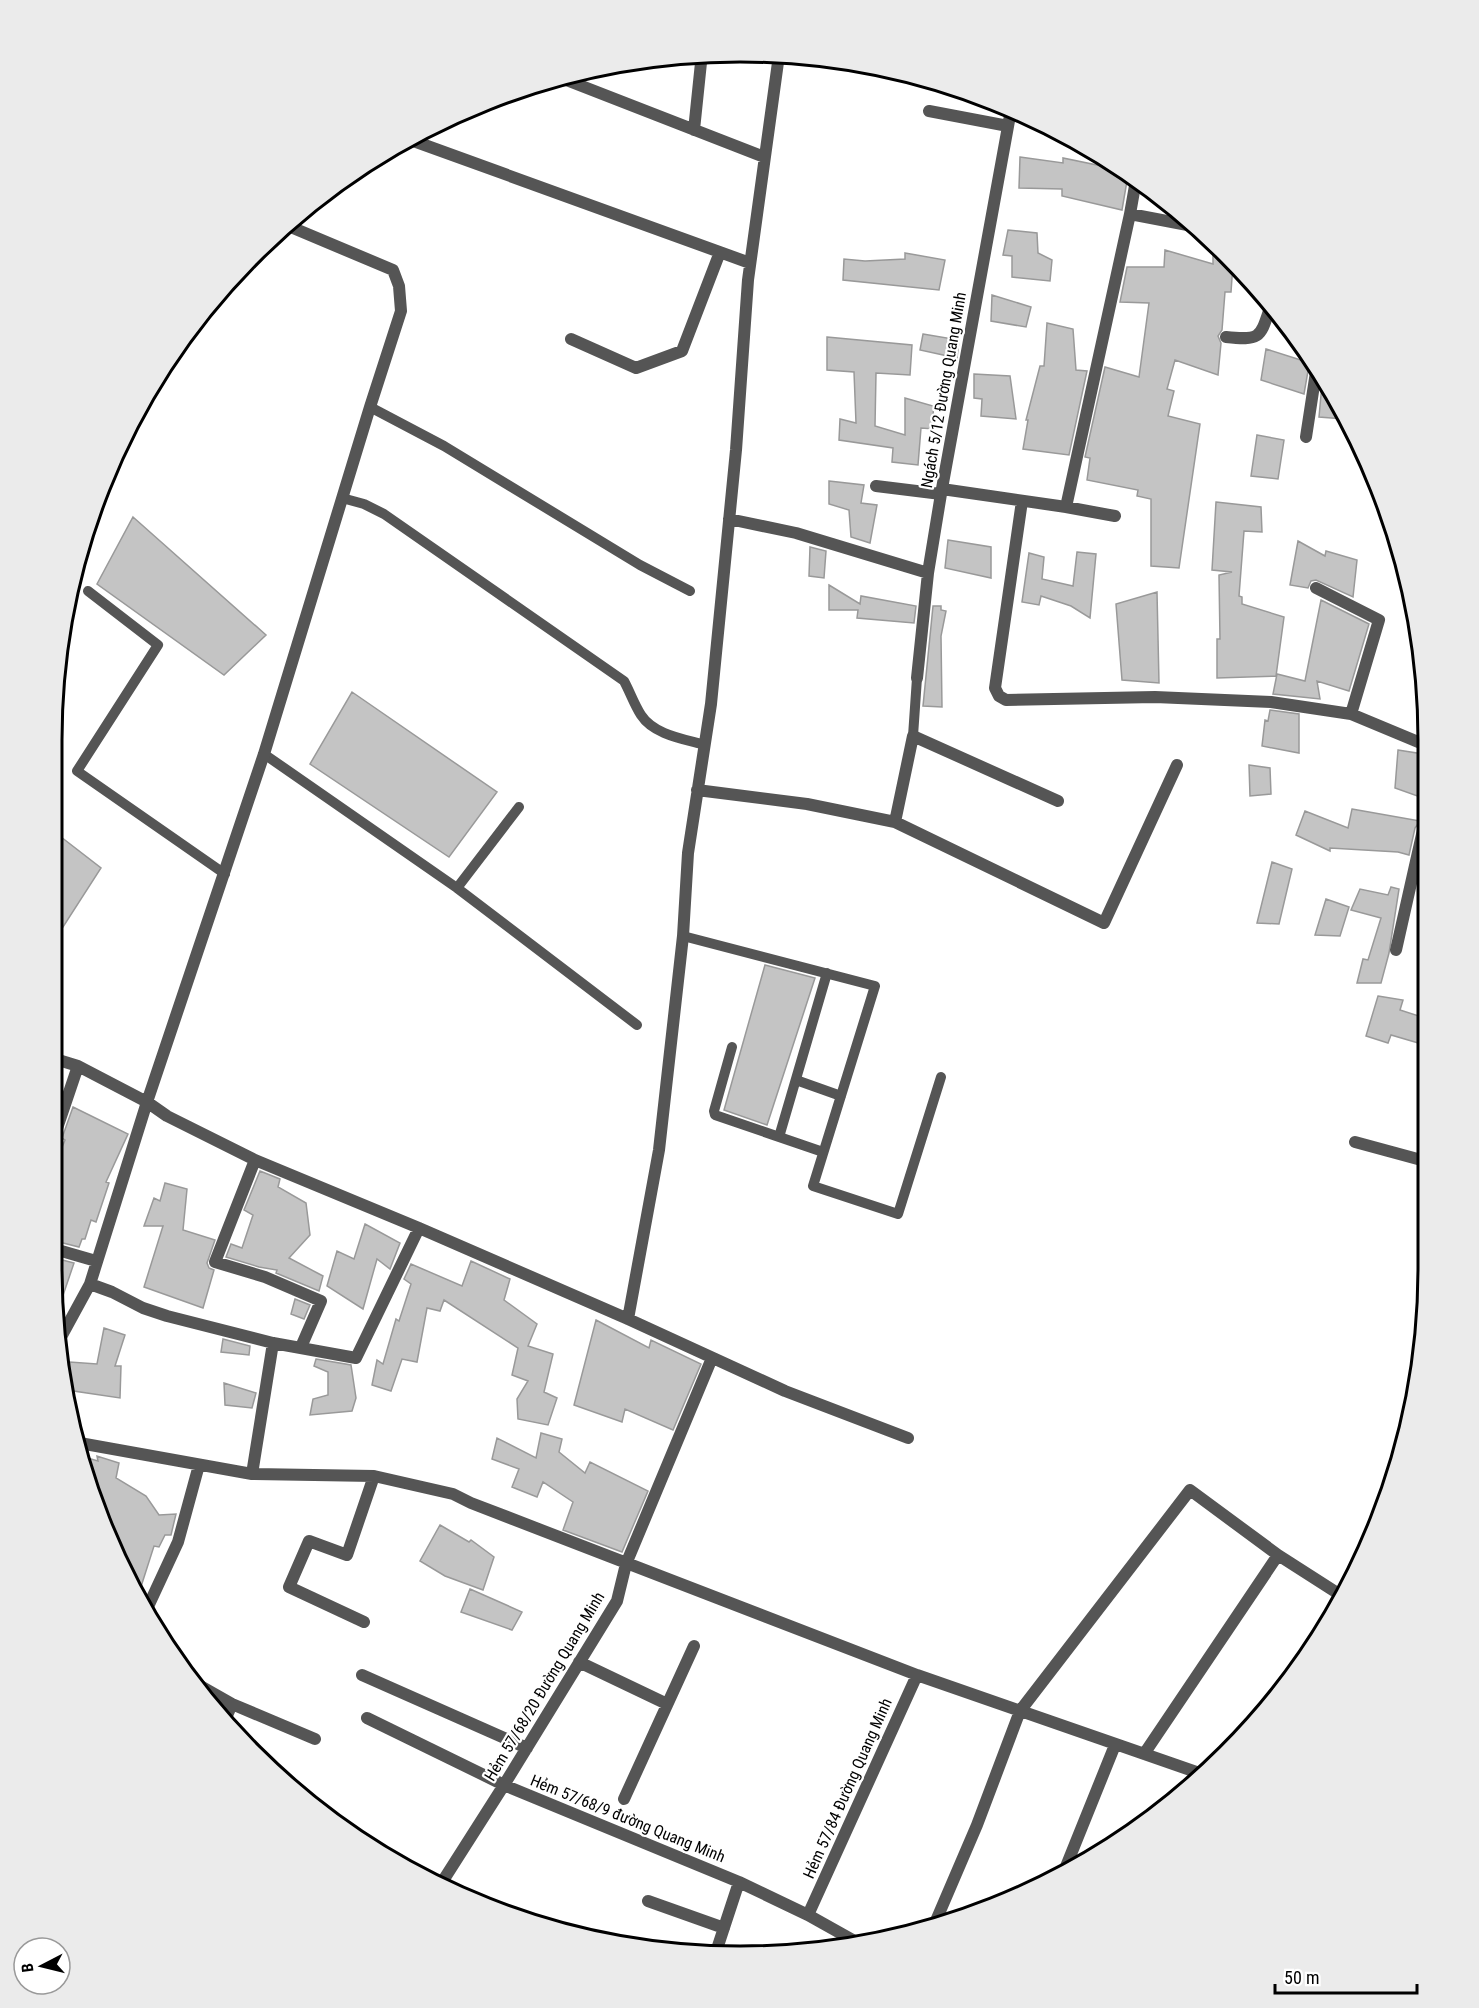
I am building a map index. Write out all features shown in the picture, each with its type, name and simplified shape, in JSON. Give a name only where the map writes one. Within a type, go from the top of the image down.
[{"type":"street","points":[[694,130],[701,63]]},
{"type":"street","points":[[628,1319],[659,1150],[683,936],[688,853],[711,704],[750,263],[777,63]]},
{"type":"street","points":[[573,83],[764,157]]},
{"type":"street","points":[[929,111],[1008,126]]},
{"type":"street","name":"Ngách 5/12 Đường Quang Minh","points":[[917,678],[928,573],[941,492],[1010,118]]},
{"type":"street","points":[[418,143],[750,263]]},
{"type":"street","points":[[1066,507],[1134,189]]},
{"type":"street","points":[[1130,214],[1179,223]]},
{"type":"street","points":[[65,1331],[90,1284],[147,1102],[264,754],[401,311],[399,286],[393,270],[294,228]]},
{"type":"street","points":[[571,339],[636,368],[682,351],[720,252]]},
{"type":"street","points":[[1226,337],[1254,338],[1262,330],[1267,315]]},
{"type":"street","points":[[1306,437],[1315,381]]},
{"type":"street","points":[[876,486],[1022,501],[1115,516]]},
{"type":"street","points":[[1022,501],[995,688],[999,696],[1006,700],[1032,701],[1155,698],[1271,702],[1351,714],[1418,742]]},
{"type":"street","points":[[729,519],[796,533],[928,573]]},
{"type":"street","points":[[1316,588],[1379,620],[1351,714]]},
{"type":"street","points":[[895,822],[912,736],[1058,801]]},
{"type":"street","points":[[698,790],[807,804],[895,822],[1104,923],[1178,765]]},
{"type":"street","points":[[1396,951],[1418,853]]},
{"type":"street","points":[[62,1061],[78,1066],[147,1102],[167,1116],[255,1160],[628,1319],[785,1391],[908,1438]]},
{"type":"street","points":[[62,1113],[78,1066]]},
{"type":"street","points":[[1355,1142],[1418,1159]]},
{"type":"street","points":[[255,1160],[215,1262],[265,1277],[321,1301],[301,1347]]},
{"type":"street","points":[[90,1284],[167,1316],[273,1343],[356,1358],[419,1228]]},
{"type":"street","points":[[62,1251],[96,1261]]},
{"type":"street","points":[[252,1474],[273,1343]]},
{"type":"street","name":"Hẻm 57/68/20 Đường Quang Minh","points":[[444,1879],[617,1601],[626,1564],[712,1358]]},
{"type":"street","points":[[85,1444],[252,1474],[374,1476],[453,1494],[626,1564],[917,1675],[1194,1771]]},
{"type":"street","points":[[150,1603],[178,1542],[199,1465]]},
{"type":"street","points":[[364,1622],[289,1587],[309,1541],[347,1555],[374,1476]]},
{"type":"street","points":[[938,1916],[977,1825],[1020,1711],[1190,1490],[1278,1555],[1335,1592]]},
{"type":"street","points":[[1144,1754],[1278,1555]]},
{"type":"street","points":[[624,1799],[694,1646]]},
{"type":"street","points":[[579,1662],[666,1704]]},
{"type":"street","points":[[362,1675],[527,1748]]},
{"type":"street","name":"Hẻm 57/84 Đường Quang Minh","points":[[808,1916],[917,1675]]},
{"type":"street","points":[[211,1692],[232,1704],[315,1739]]},
{"type":"street","points":[[228,1713],[232,1704]]},
{"type":"street","name":"Hẻm 57/68/9 đường Quang Minh","points":[[368,1718],[504,1785],[740,1882],[848,1937]]},
{"type":"street","points":[[1068,1861],[1115,1745]]},
{"type":"street","points":[[718,1946],[740,1882]]},
{"type":"street","points":[[648,1901],[724,1928]]},
{"type":"lane","points":[[370,407],[444,446],[640,565],[690,591]]},
{"type":"lane","points":[[342,498],[364,504],[384,514],[624,681],[642,716],[651,725],[672,736],[705,745]]},
{"type":"lane","points":[[88,591],[158,645],[77,771],[225,874]]},
{"type":"lane","points":[[912,736],[917,678]]},
{"type":"lane","points":[[264,754],[457,888],[637,1025]]},
{"type":"lane","points":[[457,888],[519,807]]},
{"type":"lane","points":[[683,936],[875,986],[813,1186],[898,1214],[941,1077]]},
{"type":"lane","points":[[779,1137],[827,973]]},
{"type":"lane","points":[[732,1047],[715,1114],[823,1152]]},
{"type":"lane","points":[[796,1080],[841,1096]]},
{"type":"building","points":[[1020,157],[1063,163],[1063,158],[1099,166],[1127,184],[1122,210],[1062,196],[1062,189],[1019,188]]},
{"type":"building","points":[[1008,230],[1037,233],[1038,253],[1052,260],[1050,281],[1012,277],[1012,256],[1003,255]]},
{"type":"building","points":[[1165,250],[1213,264],[1213,255],[1232,274],[1231,292],[1225,292],[1222,330],[1218,336],[1221,343],[1218,375],[1175,360],[1167,389],[1174,391],[1168,416],[1200,424],[1179,568],[1151,566],[1151,499],[1137,496],[1138,490],[1087,480],[1090,458],[1085,457],[1105,367],[1139,377],[1149,303],[1120,302],[1127,267],[1164,267]]},
{"type":"building","points":[[905,253],[945,260],[939,290],[843,280],[844,259],[865,261],[905,259]]},
{"type":"building","points":[[992,295],[1031,307],[1026,327],[991,321]]},
{"type":"building","points":[[1047,323],[1073,329],[1076,370],[1087,371],[1069,455],[1023,449],[1028,420],[1026,420],[1040,366],[1044,366]]},
{"type":"building","points":[[923,334],[959,340],[957,358],[920,350]]},
{"type":"building","points":[[827,337],[912,345],[910,375],[876,373],[875,426],[905,435],[905,398],[933,406],[934,429],[921,428],[918,465],[892,462],[893,448],[839,440],[840,419],[856,423],[854,372],[827,370]]},
{"type":"building","points":[[1266,349],[1301,360],[1308,371],[1304,394],[1261,380]]},
{"type":"building","points":[[974,374],[1010,376],[1016,419],[981,416],[982,399],[974,398]]},
{"type":"building","points":[[1321,391],[1337,418],[1319,417]]},
{"type":"building","points":[[1257,435],[1284,440],[1278,479],[1251,476]]},
{"type":"building","points":[[829,481],[864,485],[861,503],[877,505],[870,543],[851,537],[849,510],[829,504]]},
{"type":"building","points":[[1216,502],[1261,507],[1262,532],[1244,531],[1239,596],[1242,597],[1242,604],[1284,617],[1276,676],[1217,678],[1217,639],[1220,639],[1219,575],[1232,572],[1212,570]]},
{"type":"building","points":[[133,517],[266,635],[224,675],[97,584]]},
{"type":"building","points":[[948,540],[991,547],[991,578],[945,568]]},
{"type":"building","points":[[1298,541],[1325,556],[1326,551],[1357,560],[1353,597],[1316,580],[1311,581],[1308,588],[1290,585]]},
{"type":"building","points":[[810,547],[826,551],[824,578],[809,576]]},
{"type":"building","points":[[1077,552],[1096,554],[1090,618],[1071,606],[1041,596],[1039,605],[1022,602],[1029,553],[1044,557],[1042,579],[1073,586]]},
{"type":"building","points":[[829,585],[860,604],[861,596],[916,606],[914,623],[857,618],[858,610],[829,610]]},
{"type":"building","points":[[1157,592],[1159,683],[1122,680],[1116,604]]},
{"type":"building","points":[[1321,600],[1369,624],[1349,691],[1317,681],[1320,699],[1273,694],[1277,674],[1305,681]]},
{"type":"building","points":[[933,606],[941,606],[941,610],[946,611],[941,636],[942,707],[923,706]]},
{"type":"building","points":[[352,692],[497,792],[449,857],[310,764]]},
{"type":"building","points":[[1270,710],[1299,714],[1299,753],[1262,746],[1265,720],[1268,721]]},
{"type":"building","points":[[1398,750],[1418,753],[1418,796],[1395,788]]},
{"type":"building","points":[[1249,765],[1270,768],[1271,794],[1250,796]]},
{"type":"building","points":[[1352,809],[1418,821],[1409,855],[1398,852],[1330,848],[1330,851],[1296,835],[1305,811],[1348,828]]},
{"type":"building","points":[[62,838],[101,868],[62,926]]},
{"type":"building","points":[[1272,862],[1292,869],[1279,924],[1257,923]]},
{"type":"building","points":[[1391,887],[1399,889],[1389,953],[1381,983],[1357,983],[1363,959],[1368,960],[1381,918],[1351,910],[1360,889],[1388,895]]},
{"type":"building","points":[[1326,899],[1349,907],[1340,936],[1315,935]]},
{"type":"building","points":[[765,965],[815,978],[767,1125],[724,1110]]},
{"type":"building","points":[[1378,996],[1403,1000],[1400,1010],[1418,1016],[1418,1043],[1391,1035],[1388,1043],[1366,1036]]},
{"type":"building","points":[[73,1107],[128,1134],[106,1182],[109,1183],[96,1222],[91,1220],[85,1239],[82,1239],[79,1247],[62,1243],[62,1147],[65,1140],[62,1138]]},
{"type":"building","points":[[260,1171],[280,1179],[278,1187],[306,1203],[310,1235],[289,1258],[323,1276],[319,1291],[276,1273],[277,1270],[226,1257],[231,1244],[242,1248],[253,1215],[244,1210]]},
{"type":"building","points":[[165,1183],[187,1189],[183,1230],[215,1240],[207,1263],[209,1268],[214,1270],[203,1308],[144,1287],[163,1226],[144,1226],[154,1198],[160,1201]]},
{"type":"building","points":[[365,1224],[400,1243],[390,1269],[377,1259],[363,1309],[327,1286],[337,1251],[354,1259]]},
{"type":"building","points":[[62,1260],[74,1263],[63,1296]]},
{"type":"building","points":[[471,1261],[510,1279],[504,1300],[537,1324],[528,1346],[553,1354],[544,1392],[557,1398],[548,1425],[518,1419],[517,1399],[528,1381],[512,1375],[518,1348],[444,1300],[440,1311],[427,1308],[417,1362],[402,1359],[391,1391],[372,1385],[377,1360],[383,1364],[396,1319],[399,1321],[411,1284],[404,1279],[411,1264],[462,1286]]},
{"type":"building","points":[[295,1299],[310,1305],[304,1319],[291,1314]]},
{"type":"building","points":[[596,1320],[649,1348],[651,1340],[701,1364],[673,1430],[625,1409],[622,1422],[574,1405]]},
{"type":"building","points":[[104,1328],[125,1335],[115,1366],[121,1366],[120,1398],[73,1391],[70,1362],[97,1364]]},
{"type":"building","points":[[223,1339],[250,1346],[249,1355],[221,1352]]},
{"type":"building","points":[[316,1359],[351,1365],[356,1398],[352,1411],[310,1415],[313,1399],[328,1395],[328,1372],[314,1366]]},
{"type":"building","points":[[224,1383],[256,1393],[252,1408],[225,1405]]},
{"type":"building","points":[[541,1433],[562,1439],[559,1452],[585,1473],[590,1462],[648,1491],[622,1552],[563,1530],[573,1502],[543,1482],[537,1497],[512,1487],[519,1469],[492,1459],[497,1438],[536,1458]]},
{"type":"building","points":[[97,1456],[119,1463],[116,1478],[146,1496],[159,1515],[176,1514],[171,1535],[165,1535],[159,1547],[154,1546],[141,1587],[113,1528],[89,1458],[98,1461]]},
{"type":"building","points":[[440,1525],[469,1542],[471,1540],[494,1557],[483,1590],[445,1576],[420,1561]]},
{"type":"building","points":[[470,1589],[522,1612],[512,1630],[461,1612]]}]
